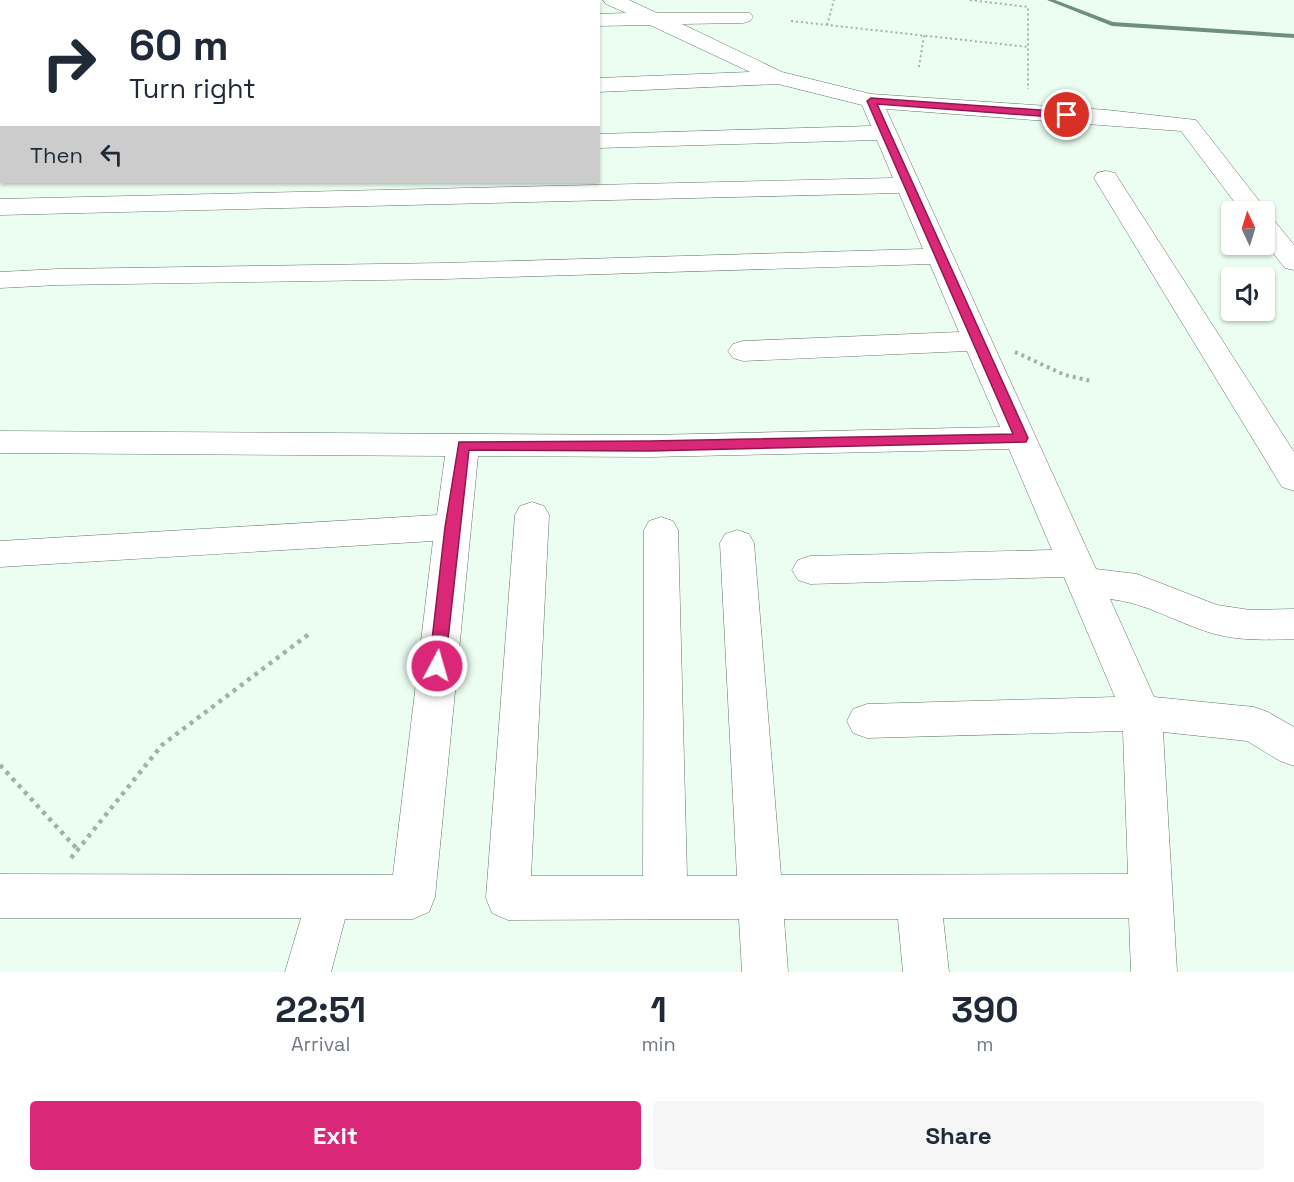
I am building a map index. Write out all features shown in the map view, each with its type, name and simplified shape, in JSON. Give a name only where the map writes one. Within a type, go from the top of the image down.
[{"type":"street","points":[[613,0],[778,77],[871,101],[1188,125],[1247,201]]},
{"type":"street","points":[[600,20],[743,17]]},
{"type":"street","points":[[600,85],[778,77]]},
{"type":"street","points":[[871,101],[1142,713],[1154,972]]},
{"type":"street","points":[[600,141],[886,133]]},
{"type":"street","points":[[1106,178],[1294,478]]},
{"type":"street","points":[[0,207],[909,185]]},
{"type":"street","points":[[1275,238],[1294,262]]},
{"type":"street","points":[[0,280],[58,277],[444,271],[940,256]]},
{"type":"street","points":[[743,351],[980,345]]},
{"type":"street","points":[[0,442],[650,446],[1021,438]]},
{"type":"street","points":[[0,896],[413,897],[452,527],[463,445]]},
{"type":"street","points":[[532,515],[508,898],[1151,896]]},
{"type":"street","points":[[0,554],[452,527]]},
{"type":"street","points":[[661,530],[666,897]]},
{"type":"street","points":[[737,543],[765,972]]},
{"type":"street","points":[[810,570],[1081,572],[1137,588],[1214,619],[1250,625],[1294,624]]},
{"type":"street","points":[[867,721],[1142,713],[1254,724],[1294,748]]},
{"type":"street","points":[[308,972],[329,897]]},
{"type":"street","points":[[918,897],[926,972]]},
{"type":"path","points":[[827,25],[834,0]]},
{"type":"path","points":[[970,0],[1028,7],[1028,112]]},
{"type":"path","points":[[791,21],[1028,47]]},
{"type":"path","points":[[919,68],[924,35]]},
{"type":"path","points":[[980,345],[1011,351],[1065,375],[1091,381]]},
{"type":"path","points":[[42,896],[162,745],[309,634]]},
{"type":"path","points":[[0,765],[78,850]]},
{"type":"waterway","points":[[1050,0],[1112,24],[1294,36]]},
{"type":"route","points":[[437,666],[463,445],[650,446],[1021,438],[871,101],[1067,115]]}]
